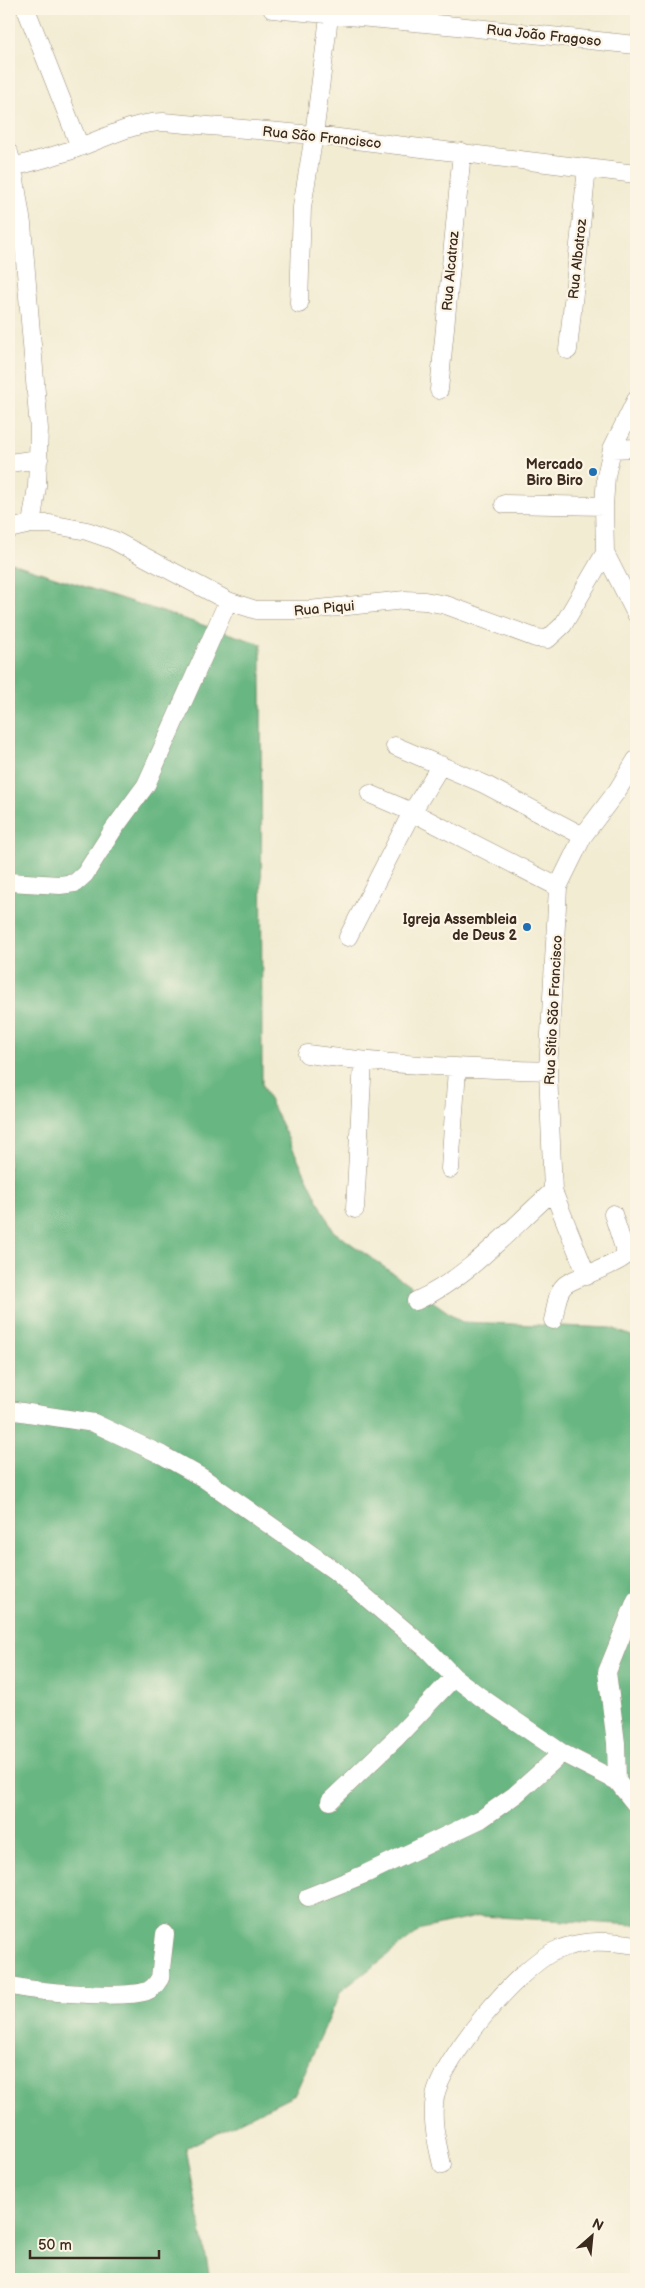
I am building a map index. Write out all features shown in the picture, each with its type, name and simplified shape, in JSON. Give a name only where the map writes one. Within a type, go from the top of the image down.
[{"type":"street","points":[[26,9],[80,147]]},
{"type":"street","name":"Rua João Fragoso","points":[[272,9],[457,17],[636,46]]},
{"type":"street","points":[[299,304],[302,208],[314,135],[330,12]]},
{"type":"street","name":"Rua São Francisco","points":[[11,160],[80,147],[145,123],[163,122],[314,135],[636,174]]},
{"type":"street","name":"Rua Alcatraz","points":[[439,390],[462,152]]},
{"type":"street","points":[[11,160],[15,225],[39,429],[38,487],[31,524]]},
{"type":"street","name":"Rua Albatroz","points":[[568,350],[587,168]]},
{"type":"street","points":[[636,400],[612,449],[606,476],[604,506],[605,553],[636,614]]},
{"type":"street","points":[[612,449],[636,448]]},
{"type":"street","points":[[9,463],[39,459]]},
{"type":"street","points":[[504,504],[604,506]]},
{"type":"street","name":"Rua Piqui","points":[[9,529],[31,524],[50,524],[87,531],[113,540],[228,601],[256,610],[277,611],[405,600],[425,601],[446,606],[536,638],[548,639],[563,625],[605,553]]},
{"type":"street","points":[[9,882],[60,885],[74,882],[85,874],[113,830],[146,785],[228,601]]},
{"type":"street","points":[[395,746],[514,799],[582,836]]},
{"type":"street","points":[[348,936],[412,812],[441,765]]},
{"type":"street","name":"Rua Sítio São Francisco","points":[[587,1276],[553,1190],[548,1071],[558,887],[582,836],[635,767]]},
{"type":"street","points":[[370,794],[412,812],[558,887]]},
{"type":"street","points":[[307,1054],[364,1062],[548,1071]]},
{"type":"street","points":[[355,1209],[364,1062]]},
{"type":"street","points":[[450,1170],[456,1068]]},
{"type":"street","points":[[416,1300],[436,1292],[455,1279],[553,1190]]},
{"type":"street","points":[[553,1320],[562,1287],[622,1259],[625,1255],[613,1214]]},
{"type":"street","points":[[9,1410],[94,1423],[162,1455],[203,1478],[343,1577],[414,1638],[454,1677],[520,1725],[562,1752],[617,1781],[636,1805]]},
{"type":"street","points":[[617,1781],[616,1743],[607,1672],[636,1600]]},
{"type":"street","points":[[330,1801],[396,1738],[454,1677]]},
{"type":"street","points":[[308,1897],[366,1874],[481,1818],[515,1795],[562,1752]]},
{"type":"street","points":[[9,1985],[30,1990],[82,1994],[147,1991],[160,1978],[165,1934]]},
{"type":"street","points":[[442,2165],[434,2134],[435,2095],[450,2065],[503,1994],[522,1973],[556,1950],[604,1940],[636,1946]]},
{"type":"green space","points":[[9,562],[261,644],[262,1085],[333,1231],[462,1322],[612,1328],[636,1338],[636,1925],[480,1916],[422,1929],[341,1991],[295,2094],[186,2148],[210,2279],[9,2279]]},
{"type":"place","name":"Mercado Biro Biro","points":[[593,472]]},
{"type":"place","name":"Igreja Assembleia de Deus 2","points":[[527,927]]}]
